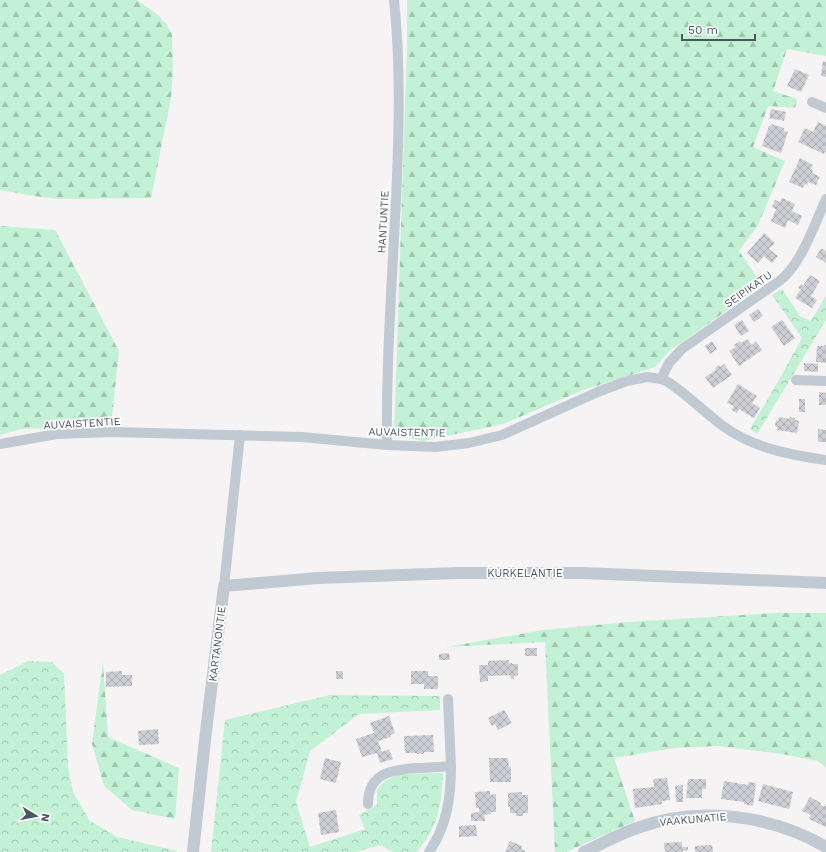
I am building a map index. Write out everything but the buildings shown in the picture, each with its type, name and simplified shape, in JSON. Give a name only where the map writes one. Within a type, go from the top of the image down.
[{"type":"street","name":"HANTUNTIE","points":[[387,445],[388,371],[398,142],[398,35],[394,0]]},
{"type":"street","points":[[812,102],[826,108]]},
{"type":"street","name":"SEIPIKATU","points":[[662,379],[669,363],[682,349],[788,274],[796,263],[826,199]]},
{"type":"street","name":"AUVAISTENTIE","points":[[0,444],[57,434],[112,432],[302,437],[387,445],[435,447],[470,443],[502,435],[600,391],[627,381],[647,377],[662,379],[675,386],[723,426],[744,438],[777,450],[826,460]]},
{"type":"street","points":[[796,380],[826,381]]},
{"type":"street","name":"KARTANONTIE","points":[[193,852],[240,435]]},
{"type":"street","name":"KURKELANTIE","points":[[224,586],[318,578],[458,573],[582,573],[826,583]]},
{"type":"street","points":[[429,852],[440,833],[448,810],[451,766],[448,699]]},
{"type":"street","points":[[368,804],[368,794],[372,786],[383,774],[400,770],[451,766]]},
{"type":"street","name":"VAAKUNATIE","points":[[584,852],[637,828],[654,823],[690,817],[721,816],[734,816],[766,822],[796,832],[826,847]]},
{"type":"green space","points":[[0,0],[137,0],[158,15],[167,25],[172,35],[173,70],[171,98],[151,198],[58,199],[0,190]]},
{"type":"green space","points":[[407,0],[826,0],[826,56],[787,49],[773,91],[797,99],[795,108],[768,106],[753,147],[785,161],[758,225],[739,251],[762,285],[671,349],[655,367],[583,390],[503,424],[423,441],[394,435],[407,47]]},
{"type":"green space","points":[[0,226],[55,230],[119,351],[111,426],[21,429],[0,435]]},
{"type":"green space","points":[[782,289],[800,316],[811,321],[826,296],[826,320],[757,434],[750,429],[802,338],[772,295]]},
{"type":"green space","points":[[775,613],[826,613],[826,768],[818,761],[782,754],[718,746],[674,748],[614,758],[635,821],[566,852],[555,852],[545,642],[446,647],[543,630],[628,622]]},
{"type":"green space","points":[[28,661],[52,662],[64,674],[68,766],[73,792],[90,821],[117,837],[177,852],[0,852],[0,675]]},
{"type":"green space","points":[[103,661],[108,737],[179,768],[175,819],[132,810],[104,786],[92,744]]},
{"type":"green space","points":[[330,695],[440,696],[440,710],[359,714],[310,751],[296,802],[310,847],[365,829],[359,815],[377,805],[377,790],[385,781],[399,774],[443,773],[438,815],[430,833],[417,852],[393,852],[380,845],[356,852],[211,852],[225,720]]}]
